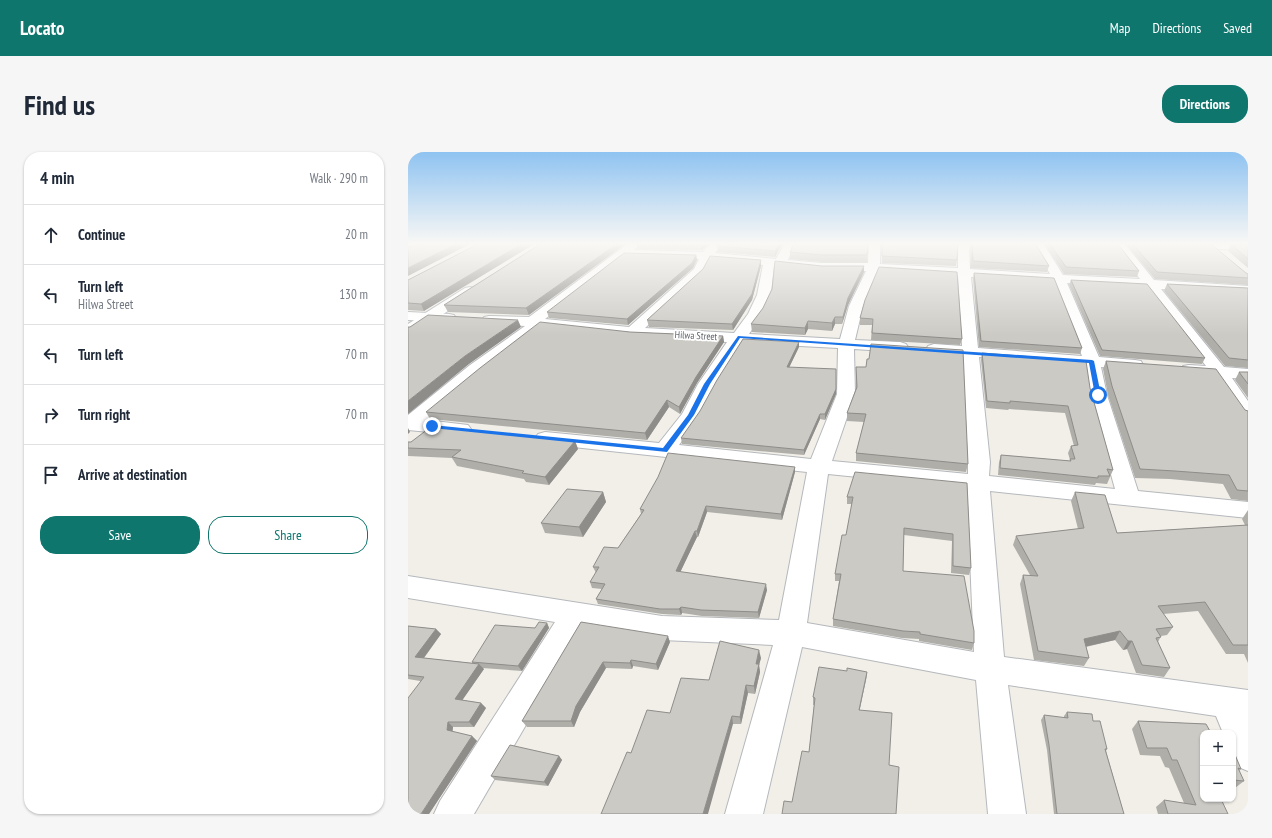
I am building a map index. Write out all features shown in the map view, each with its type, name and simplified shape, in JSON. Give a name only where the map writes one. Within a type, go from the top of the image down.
[{"type":"street","points":[[410,429],[470,374],[596,274]]},
{"type":"street","points":[[632,332],[696,274]]},
{"type":"street","points":[[665,450],[691,415],[707,384],[738,337],[755,315],[771,274]]},
{"type":"street","points":[[744,814],[790,633],[819,466],[846,394],[846,344],[856,306],[871,274]]},
{"type":"street","points":[[965,274],[979,462],[978,482],[990,669],[1007,814]]},
{"type":"street","points":[[982,274],[1248,290]]},
{"type":"street","points":[[1057,274],[1092,361],[1098,395],[1129,498]]},
{"type":"street","points":[[1143,274],[1219,372],[1248,414]]},
{"type":"street","points":[[408,330],[482,283]]},
{"type":"street","points":[[408,316],[460,319]]},
{"type":"street","name":"Hilwa Street","points":[[476,320],[535,323],[632,332],[738,337],[970,352],[1152,366]]},
{"type":"street","points":[[1174,368],[1248,374]]},
{"type":"street","points":[[410,429],[432,426],[479,431]]},
{"type":"street","points":[[526,436],[1248,510]]},
{"type":"street","points":[[408,587],[662,628],[790,633],[990,669],[1237,703],[1248,754]]},
{"type":"street","points":[[453,814],[574,615]]},
{"type":"building","points":[[420,274],[471,274],[421,304],[408,303],[408,280]]},
{"type":"building","points":[[493,274],[574,274],[526,308],[444,305]]},
{"type":"building","points":[[597,274],[679,274],[627,319],[547,312]]},
{"type":"building","points":[[698,274],[757,274],[752,294],[732,324],[647,320]]},
{"type":"building","points":[[774,274],[860,274],[848,298],[843,317],[835,317],[832,323],[808,321],[805,328],[751,324],[763,308],[772,289]]},
{"type":"building","points":[[876,274],[957,274],[962,339],[872,333],[873,319],[860,318],[865,300]]},
{"type":"building","points":[[974,274],[1054,278],[1082,348],[981,341]]},
{"type":"building","points":[[1186,274],[1248,274],[1248,278]]},
{"type":"building","points":[[1071,280],[1147,284],[1205,358],[1102,350]]},
{"type":"building","points":[[1167,284],[1248,288],[1248,360],[1229,358]]},
{"type":"building","points":[[428,315],[518,320],[465,356],[408,401],[408,327]]},
{"type":"building","points":[[540,322],[630,332],[723,336],[696,377],[679,407],[667,400],[645,433],[426,412]]},
{"type":"building","points":[[743,339],[799,342],[787,367],[836,369],[836,389],[825,414],[820,414],[804,450],[681,438],[700,411],[717,380]]},
{"type":"building","points":[[871,344],[963,350],[968,464],[856,453],[866,414],[847,413],[857,387],[856,367],[866,367],[867,359],[869,359]]},
{"type":"building","points":[[982,353],[1086,361],[1090,388],[1113,470],[1107,469],[1110,476],[1098,476],[1098,478],[1000,468],[1001,455],[1071,461],[1070,459],[1075,459],[1071,446],[1078,445],[1068,406],[1010,401],[1010,403],[987,401]]},
{"type":"building","points":[[1106,361],[1216,369],[1245,410],[1248,411],[1248,491],[1237,490],[1229,475],[1140,469],[1112,386]]},
{"type":"building","points":[[1239,372],[1248,372],[1248,384]]},
{"type":"building","points":[[432,426],[575,441],[545,477],[522,473],[524,471],[452,457],[461,450],[408,448],[408,442],[411,442]]},
{"type":"building","points":[[668,453],[795,467],[781,514],[706,506],[697,531],[695,531],[676,571],[766,584],[758,612],[701,610],[681,607],[679,609],[660,609],[596,599],[605,584],[590,582],[599,567],[593,567],[604,547],[618,548],[644,510],[640,509],[658,477]]},
{"type":"building","points":[[855,472],[967,483],[971,568],[953,566],[953,534],[904,528],[903,571],[964,576],[974,631],[974,643],[920,634],[920,632],[903,631],[833,619],[841,574],[835,574],[842,535],[846,535],[853,497],[847,497]]},
{"type":"building","points":[[567,489],[603,492],[579,527],[541,523]]},
{"type":"building","points":[[1075,492],[1105,495],[1117,533],[1248,525],[1248,645],[1233,645],[1205,602],[1158,606],[1173,627],[1156,629],[1161,637],[1156,638],[1170,668],[1142,665],[1132,641],[1128,641],[1120,631],[1084,639],[1089,658],[1038,651],[1023,575],[1038,576],[1016,536],[1084,528]]},
{"type":"building","points":[[539,622],[547,623],[518,666],[472,662],[495,625],[535,628]]},
{"type":"building","points":[[581,622],[668,636],[656,664],[631,660],[630,663],[603,662],[576,706],[571,721],[522,721]]},
{"type":"building","points":[[408,626],[436,629],[415,657],[479,664],[455,699],[481,703],[469,722],[448,722],[447,730],[472,736],[421,814],[408,814],[408,698],[424,677],[408,675]]},
{"type":"building","points":[[720,641],[759,650],[756,664],[759,664],[754,686],[746,685],[740,717],[732,716],[703,814],[601,814],[627,752],[631,753],[647,710],[670,713],[681,678],[709,680]]},
{"type":"building","points":[[819,667],[847,671],[847,668],[867,672],[859,710],[892,713],[889,765],[899,767],[896,814],[782,814],[784,801],[792,802],[802,751],[809,752],[815,698],[813,697]]},
{"type":"building","points":[[1067,712],[1092,714],[1093,721],[1100,721],[1107,749],[1105,749],[1124,814],[1057,814],[1044,715],[1068,718]]},
{"type":"building","points":[[1138,721],[1206,724],[1209,730],[1200,730],[1200,802],[1222,802],[1228,814],[1168,814],[1164,800],[1196,805],[1177,760],[1172,760],[1167,748],[1147,748]]},
{"type":"building","points":[[510,745],[559,756],[544,782],[491,776]]},
{"type":"building","points":[[1236,757],[1241,769],[1238,768],[1244,781],[1236,780]]},
{"type":"route","points":[[432,426],[665,450],[691,415],[707,384],[738,337],[1092,361],[1098,395]]}]
